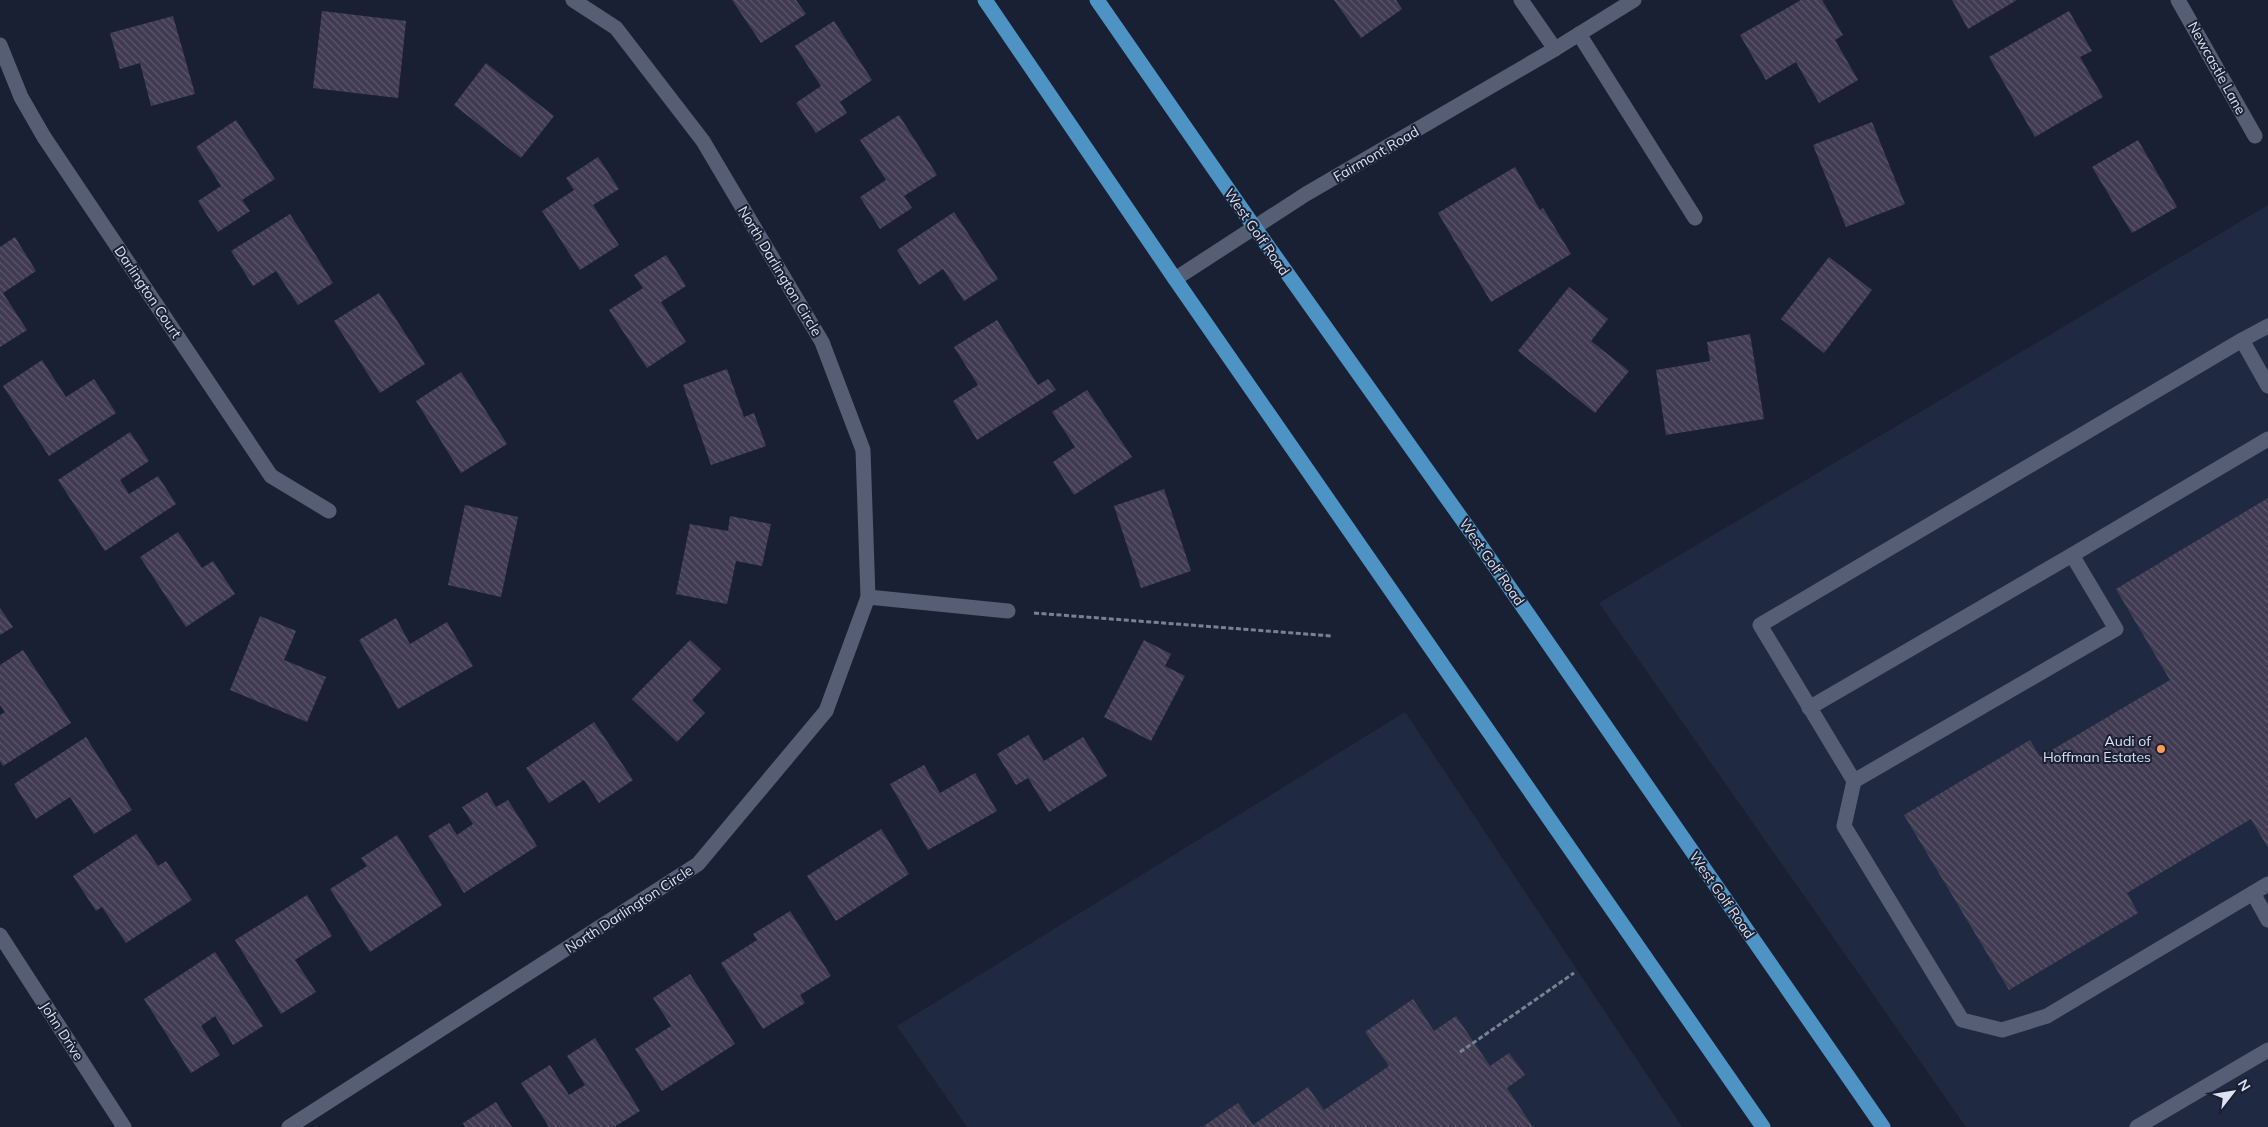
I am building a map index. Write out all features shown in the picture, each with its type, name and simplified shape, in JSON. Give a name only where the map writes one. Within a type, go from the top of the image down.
[{"type":"main road","points":[[985,0],[1763,1127]]},
{"type":"main road","name":"West Golf Road","points":[[1097,0],[1255,228],[1476,539],[1883,1127]]},
{"type":"street","name":"North Darlington Circle","points":[[289,1127],[698,864],[826,711],[868,597],[862,450],[822,342],[703,142],[616,28],[573,0]]},
{"type":"street","points":[[1522,0],[1555,49]]},
{"type":"street","name":"Fairmont Road","points":[[1176,279],[1306,194],[1555,49],[1634,0]]},
{"type":"street","name":"Newcastle Lane","points":[[2178,0],[2255,136]]},
{"type":"street","points":[[1579,34],[1695,218]]},
{"type":"street","name":"Darlington Court","points":[[0,45],[21,97],[44,137],[271,476],[329,511]]},
{"type":"street","points":[[2268,326],[1760,625],[1854,781],[1844,826],[1962,1020],[2002,1030],[2047,1016],[2268,884]]},
{"type":"street","points":[[2242,340],[2268,386]]},
{"type":"street","points":[[1809,708],[2268,439]]},
{"type":"street","points":[[1854,781],[2116,629],[2072,555]]},
{"type":"street","points":[[868,597],[1008,611]]},
{"type":"street","points":[[2253,894],[2268,920]]},
{"type":"street","name":"John Drive","points":[[0,935],[124,1127]]},
{"type":"street","points":[[2137,1127],[2268,1050]]},
{"type":"path","points":[[1008,611],[1332,636]]},
{"type":"path","points":[[1460,1052],[1574,973]]},
{"type":"shaded area","points":[[2268,205],[2268,1127],[1966,1127],[1599,603]]},
{"type":"shaded area","points":[[1405,712],[1682,1127],[967,1127],[897,1026]]},
{"type":"building","points":[[732,0],[796,0],[806,14],[761,43]]},
{"type":"building","points":[[1334,0],[1396,0],[1402,9],[1361,38]]},
{"type":"building","points":[[1801,0],[1822,0],[1843,35],[1835,40],[1858,80],[1819,103],[1796,62],[1766,80],[1740,35]]},
{"type":"building","points":[[1952,0],[2017,0],[1968,29]]},
{"type":"building","points":[[322,11],[406,21],[398,98],[313,88]]},
{"type":"building","points":[[2069,11],[2092,51],[2080,57],[2103,97],[2035,137],[1989,57]]},
{"type":"building","points":[[173,16],[195,94],[151,106],[140,63],[120,69],[110,33]]},
{"type":"building","points":[[834,21],[872,80],[840,102],[847,113],[816,133],[796,103],[821,86],[795,46]]},
{"type":"building","points":[[486,63],[554,116],[521,158],[454,105]]},
{"type":"building","points":[[899,115],[937,175],[904,196],[912,208],[880,229],[860,197],[886,180],[860,140]]},
{"type":"building","points":[[236,120],[275,179],[242,200],[250,211],[218,232],[198,201],[221,186],[196,147]]},
{"type":"building","points":[[1872,122],[1905,204],[1846,227],[1813,145]]},
{"type":"building","points":[[2138,140],[2177,207],[2132,233],[2092,167]]},
{"type":"building","points":[[598,157],[619,189],[593,205],[619,245],[580,270],[542,211],[574,190],[566,178]]},
{"type":"building","points":[[1515,167],[1540,210],[1543,208],[1571,254],[1491,302],[1438,213]]},
{"type":"building","points":[[954,212],[998,279],[964,301],[943,269],[919,285],[897,250]]},
{"type":"building","points":[[290,214],[333,283],[298,305],[276,271],[253,286],[231,251]]},
{"type":"building","points":[[15,237],[36,271],[3,293],[27,330],[0,347],[0,247]]},
{"type":"building","points":[[666,255],[686,286],[661,302],[686,342],[647,368],[609,310],[643,288],[634,275]]},
{"type":"building","points":[[1829,257],[1872,290],[1824,353],[1781,319]]},
{"type":"building","points":[[1569,287],[1608,319],[1591,341],[1629,371],[1595,413],[1518,351]]},
{"type":"building","points":[[379,293],[425,364],[380,393],[334,321]]},
{"type":"building","points":[[997,320],[1038,385],[1048,379],[1056,390],[977,440],[953,401],[978,385],[954,347]]},
{"type":"building","points":[[1750,334],[1764,419],[1666,435],[1656,370],[1710,361],[1707,342]]},
{"type":"building","points":[[42,360],[66,397],[94,379],[116,413],[49,456],[3,386]]},
{"type":"building","points":[[727,369],[744,417],[754,413],[766,446],[711,465],[683,385]]},
{"type":"building","points":[[461,372],[507,444],[461,473],[416,401]]},
{"type":"building","points":[[1087,390],[1132,457],[1074,495],[1053,462],[1075,447],[1052,412]]},
{"type":"building","points":[[130,432],[149,461],[120,480],[129,494],[158,476],[176,504],[105,551],[58,480]]},
{"type":"building","points":[[1164,489],[1191,571],[1141,588],[1114,506]]},
{"type":"building","name":"Audi of Hoffman Estates","points":[[2268,498],[2268,848],[2251,819],[2127,893],[2138,913],[2009,990],[1904,815],[2030,740],[2040,757],[2170,680],[2116,589]]},
{"type":"building","points":[[465,505],[518,517],[501,597],[448,585]]},
{"type":"building","points":[[730,516],[771,524],[762,566],[736,561],[727,604],[676,594],[690,524],[728,531]]},
{"type":"building","points":[[178,532],[202,568],[213,561],[235,594],[186,627],[140,557]]},
{"type":"building","points":[[0,608],[13,627],[0,635]]},
{"type":"building","points":[[260,616],[296,631],[284,660],[326,677],[307,722],[230,690]]},
{"type":"building","points":[[396,618],[410,644],[447,622],[473,666],[398,709],[359,640]]},
{"type":"building","points":[[690,640],[721,669],[692,700],[705,713],[677,742],[632,699]]},
{"type":"building","points":[[1144,640],[1171,654],[1165,666],[1185,676],[1151,741],[1104,717]]},
{"type":"building","points":[[23,650],[71,723],[3,766],[0,761],[0,715],[5,712],[0,705],[0,665]]},
{"type":"building","points":[[594,722],[633,780],[599,803],[584,780],[549,803],[526,768]]},
{"type":"building","points":[[1028,735],[1044,761],[1083,737],[1107,776],[1049,812],[1028,778],[1016,785],[997,754]]},
{"type":"building","points":[[86,737],[132,810],[94,834],[70,797],[36,819],[14,784]]},
{"type":"building","points":[[924,765],[940,793],[975,773],[997,811],[928,850],[890,784]]},
{"type":"building","points":[[487,792],[496,807],[508,800],[537,846],[464,893],[428,836],[449,823],[457,835],[473,824],[462,807]]},
{"type":"building","points":[[881,829],[909,874],[836,921],[807,876]]},
{"type":"building","points":[[136,834],[158,866],[166,861],[192,900],[126,943],[102,907],[96,911],[73,876]]},
{"type":"building","points":[[397,835],[442,905],[370,952],[330,889],[367,866],[361,858]]},
{"type":"building","points":[[307,895],[332,936],[295,960],[316,992],[281,1014],[235,940]]},
{"type":"building","points":[[790,911],[831,976],[800,995],[805,1003],[763,1029],[721,963],[757,940],[753,934]]},
{"type":"building","points":[[215,952],[263,1026],[233,1045],[215,1016],[201,1026],[220,1055],[191,1073],[144,999]]},
{"type":"building","points":[[690,974],[735,1044],[662,1091],[635,1049],[671,1026],[653,998]]},
{"type":"building","points":[[1413,999],[1434,1031],[1456,1016],[1490,1066],[1509,1053],[1525,1075],[1507,1088],[1533,1127],[1202,1127],[1238,1103],[1253,1125],[1308,1087],[1324,1110],[1389,1066],[1365,1032]]},
{"type":"building","points":[[595,1038],[640,1111],[614,1127],[549,1127],[521,1083],[550,1065],[569,1095],[585,1085],[567,1056]]},
{"type":"building","points":[[496,1102],[512,1127],[465,1127],[463,1123]]},
{"type":"place","name":"Audi of Hoffman Estates","points":[[2161,749]]}]
